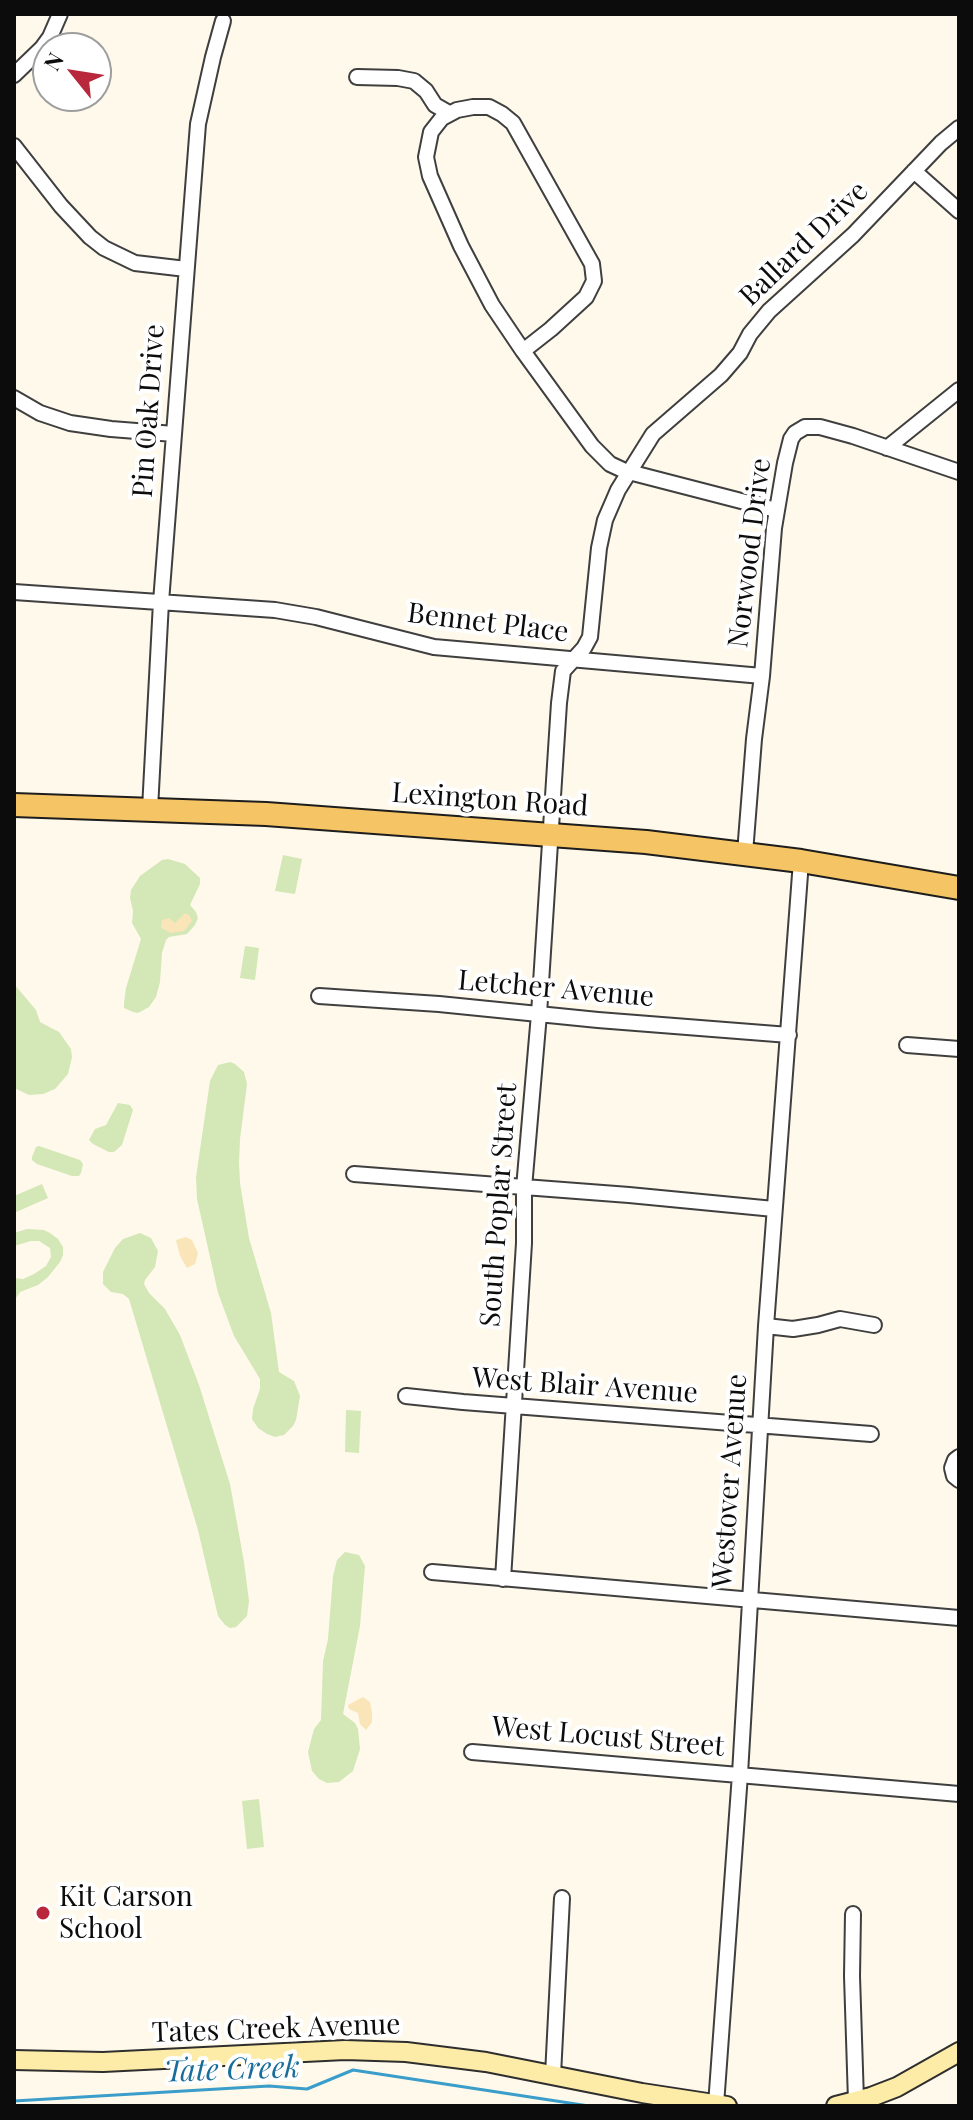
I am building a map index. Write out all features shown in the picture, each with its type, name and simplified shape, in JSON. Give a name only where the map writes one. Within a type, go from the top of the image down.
[{"type":"main road","name":"Lexington Road","points":[[14,805],[280,815],[550,834],[745,853],[959,888]]},
{"type":"main road","name":"Tates Creek Avenue","points":[[14,2060],[103,2062],[373,2050],[454,2057],[722,2105]]},
{"type":"main road","points":[[836,2106],[897,2087],[957,2059]]},
{"type":"street","points":[[14,75],[42,48],[60,14]]},
{"type":"street","name":"Pin Oak Drive","points":[[150,809],[161,602],[198,124],[223,21]]},
{"type":"street","points":[[357,77],[414,81],[426,91],[435,105],[449,113]]},
{"type":"street","points":[[523,351],[586,297],[594,281],[592,264],[508,118],[496,110],[465,108],[449,113],[431,132],[426,148],[427,167],[461,246],[492,305],[523,351],[592,446],[610,464],[631,473],[776,510]]},
{"type":"street","name":"Ballard Drive","points":[[572,660],[590,637],[605,520],[618,490],[653,434],[721,375],[769,311],[853,235],[959,128]]},
{"type":"street","points":[[14,146],[61,206],[104,248],[135,263],[186,269]]},
{"type":"street","points":[[914,171],[959,211]]},
{"type":"street","points":[[887,448],[959,390]]},
{"type":"street","points":[[14,398],[40,413],[70,423],[174,434]]},
{"type":"street","name":"Norwood Drive","points":[[745,853],[776,510],[790,442],[799,429],[820,427],[959,472]]},
{"type":"street","name":"Bennet Place","points":[[14,592],[275,610],[316,617],[434,647],[762,676]]},
{"type":"street","name":"South Poplar Street","points":[[503,1579],[524,1243],[524,1188],[561,677],[572,660]]},
{"type":"street","name":"Westover Avenue","points":[[722,2105],[766,1326],[801,861]]},
{"type":"street","name":"Letcher Avenue","points":[[319,996],[789,1035]]},
{"type":"street","points":[[907,1045],[959,1049]]},
{"type":"street","points":[[354,1174],[774,1209]]},
{"type":"street","points":[[766,1326],[793,1329],[840,1319],[874,1325]]},
{"type":"street","name":"West Blair Avenue","points":[[406,1396],[871,1434]]},
{"type":"street","points":[[959,1457],[952,1468],[959,1480]]},
{"type":"street","points":[[432,1572],[959,1618]]},
{"type":"street","name":"West Locust Street","points":[[472,1752],[959,1794]]},
{"type":"street","points":[[553,2075],[562,1898]]},
{"type":"street","points":[[853,1914],[856,2101]]},
{"type":"green space","points":[[283,855],[302,859],[295,894],[275,891]]},
{"type":"green space","points":[[168,859],[185,864],[200,878],[190,905],[198,918],[187,934],[166,940],[156,997],[149,1007],[138,1013],[133,1012],[124,1008],[124,1003],[141,939],[132,923],[131,890],[140,876]]},
{"type":"green space","points":[[245,946],[259,948],[255,980],[240,978]]},
{"type":"green space","points":[[14,984],[36,1010],[40,1022],[59,1032],[71,1049],[68,1074],[55,1089],[43,1094],[29,1095],[14,1088]]},
{"type":"green space","points":[[230,1062],[244,1072],[247,1084],[239,1163],[249,1238],[271,1313],[279,1372],[294,1381],[300,1396],[293,1426],[284,1435],[275,1437],[258,1428],[252,1419],[260,1379],[234,1336],[218,1293],[197,1199],[196,1177],[210,1081],[218,1065]]},
{"type":"green space","points":[[118,1103],[130,1105],[133,1110],[122,1145],[109,1152],[89,1140],[95,1129],[106,1125]]},
{"type":"green space","points":[[39,1146],[80,1160],[83,1164],[79,1176],[37,1164],[32,1157]]},
{"type":"green space","points":[[42,1184],[48,1198],[14,1213],[14,1196]]},
{"type":"green space","points":[[27,1229],[50,1233],[63,1247],[63,1255],[48,1277],[20,1292],[14,1301],[14,1278],[23,1279],[34,1274],[46,1266],[51,1257],[50,1248],[39,1241],[14,1246],[14,1233]]},
{"type":"green space","points":[[140,1233],[151,1238],[158,1251],[155,1267],[144,1284],[165,1309],[180,1335],[230,1484],[249,1601],[247,1616],[236,1627],[225,1625],[218,1616],[198,1530],[129,1299],[123,1294],[111,1292],[103,1284],[103,1272],[115,1248],[123,1239]]},
{"type":"green space","points":[[346,1410],[361,1411],[359,1453],[345,1452]]},
{"type":"green space","points":[[345,1552],[359,1555],[365,1566],[360,1626],[343,1714],[358,1729],[360,1749],[353,1771],[339,1782],[327,1783],[312,1771],[308,1752],[314,1729],[321,1720],[323,1661],[333,1576],[337,1560]]},
{"type":"green space","points":[[259,1799],[264,1847],[247,1849],[242,1801]]},
{"type":"sand","points":[[185,913],[192,921],[184,931],[171,933],[161,928],[162,920],[169,918],[175,923]]},
{"type":"sand","points":[[186,1237],[192,1240],[198,1253],[195,1264],[187,1268],[176,1240]]},
{"type":"sand","points":[[363,1697],[370,1702],[372,1713],[372,1722],[366,1730],[360,1724],[358,1713],[349,1709],[348,1705]]},
{"type":"waterway","name":"Tate Creek","points":[[14,2101],[269,2086],[307,2089],[353,2070],[589,2106]]},
{"type":"place","name":"Kit Carson School","points":[[43,1913]]}]
